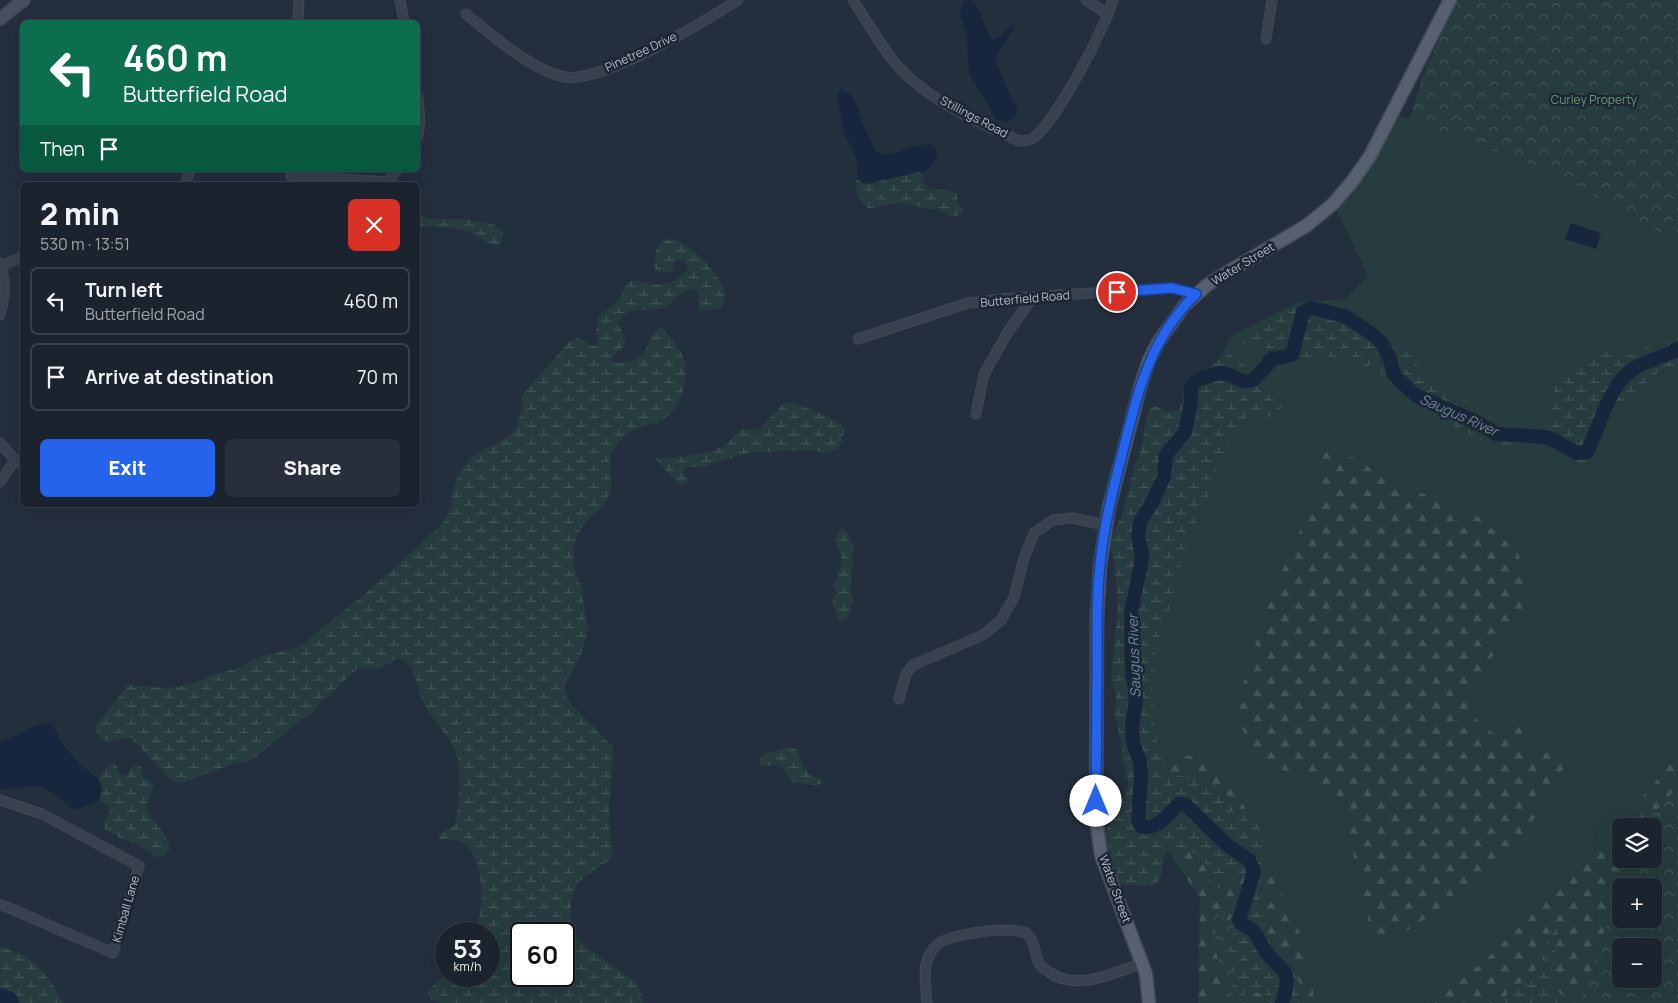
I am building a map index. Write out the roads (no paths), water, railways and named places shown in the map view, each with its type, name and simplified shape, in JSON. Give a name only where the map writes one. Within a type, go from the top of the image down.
[{"type":"main road","points":[[0,19],[24,0]]},
{"type":"main road","name":"Water Street","points":[[1149,1003],[1146,974],[1101,855],[1096,818],[1097,617],[1100,566],[1105,525],[1129,426],[1145,371],[1166,330],[1184,306],[1196,294],[1226,273],[1306,226],[1333,204],[1358,175],[1370,156],[1450,0]]},
{"type":"street","points":[[298,20],[299,0]]},
{"type":"street","points":[[400,0],[404,20]]},
{"type":"street","name":"Pinetree Drive","points":[[466,14],[531,64],[554,74],[578,78],[612,68],[656,47],[711,18],[738,0]]},
{"type":"street","name":"Stillings Road","points":[[853,0],[892,59],[918,84],[952,108],[1019,141],[1031,139],[1043,129],[1070,89],[1108,14]]},
{"type":"street","points":[[1086,0],[1108,14],[1113,0]]},
{"type":"street","points":[[1266,39],[1272,0]]},
{"type":"street","points":[[388,182],[395,172]]},
{"type":"street","points":[[291,177],[359,182]]},
{"type":"street","points":[[0,315],[4,292],[1,265],[20,258]]},
{"type":"street","name":"Butterfield Road","points":[[858,339],[968,304],[1033,297],[1172,288],[1196,294]]},
{"type":"street","points":[[976,414],[984,374],[1008,332],[1033,297]]},
{"type":"street","points":[[0,444],[18,462],[0,482]]},
{"type":"street","points":[[898,700],[906,674],[913,665],[983,635],[1001,620],[1014,597],[1024,558],[1034,533],[1053,520],[1072,518],[1105,525]]},
{"type":"street","name":"Kimball Lane","points":[[0,800],[42,814],[139,866],[113,953],[0,904]]},
{"type":"street","points":[[927,1003],[926,969],[929,955],[934,948],[943,941],[986,931],[1004,930],[1026,933],[1035,946],[1040,966],[1052,975],[1071,982],[1087,981],[1142,963]]},
{"type":"water","points":[[965,0],[971,1],[979,9],[992,40],[1002,35],[1015,22],[996,60],[1008,92],[1017,106],[1018,112],[1010,121],[1004,122],[996,119],[969,73],[967,37],[960,14]]},
{"type":"water","points":[[841,89],[853,99],[878,153],[886,155],[928,144],[934,146],[937,151],[937,158],[933,164],[923,173],[918,172],[867,184],[857,179],[858,164],[844,134],[837,97]]},
{"type":"water","points":[[1571,223],[1601,233],[1596,249],[1565,239]]},
{"type":"water","points":[[1271,351],[1287,357],[1282,359],[1264,375],[1249,382],[1259,369],[1264,356]]},
{"type":"water","points":[[52,724],[63,745],[80,764],[99,780],[102,789],[99,800],[75,810],[51,792],[40,787],[0,789],[0,743],[35,726]]},
{"type":"waterway","name":"Saugus River","points":[[1282,1003],[1287,983],[1284,972],[1270,957],[1253,931],[1239,920],[1254,871],[1249,860],[1227,845],[1186,805],[1179,804],[1162,821],[1152,826],[1141,826],[1138,820],[1141,776],[1140,762],[1133,743],[1132,727],[1136,698],[1132,670],[1131,612],[1142,555],[1138,536],[1140,522],[1154,499],[1164,477],[1166,455],[1185,432],[1191,402],[1191,387],[1194,382],[1218,373],[1245,381],[1253,380],[1273,359],[1292,355],[1303,312],[1311,308],[1345,316],[1369,332],[1382,343],[1390,359],[1394,375],[1415,395],[1479,423],[1496,434],[1545,437],[1576,453],[1587,452],[1606,405],[1619,382],[1638,366],[1678,349]]},
{"type":"waterway","name":"Saugus River","points":[[0,995],[10,999],[12,1003]]},
{"type":"park label","name":"Curley Property","points":[[1594,100]]}]
